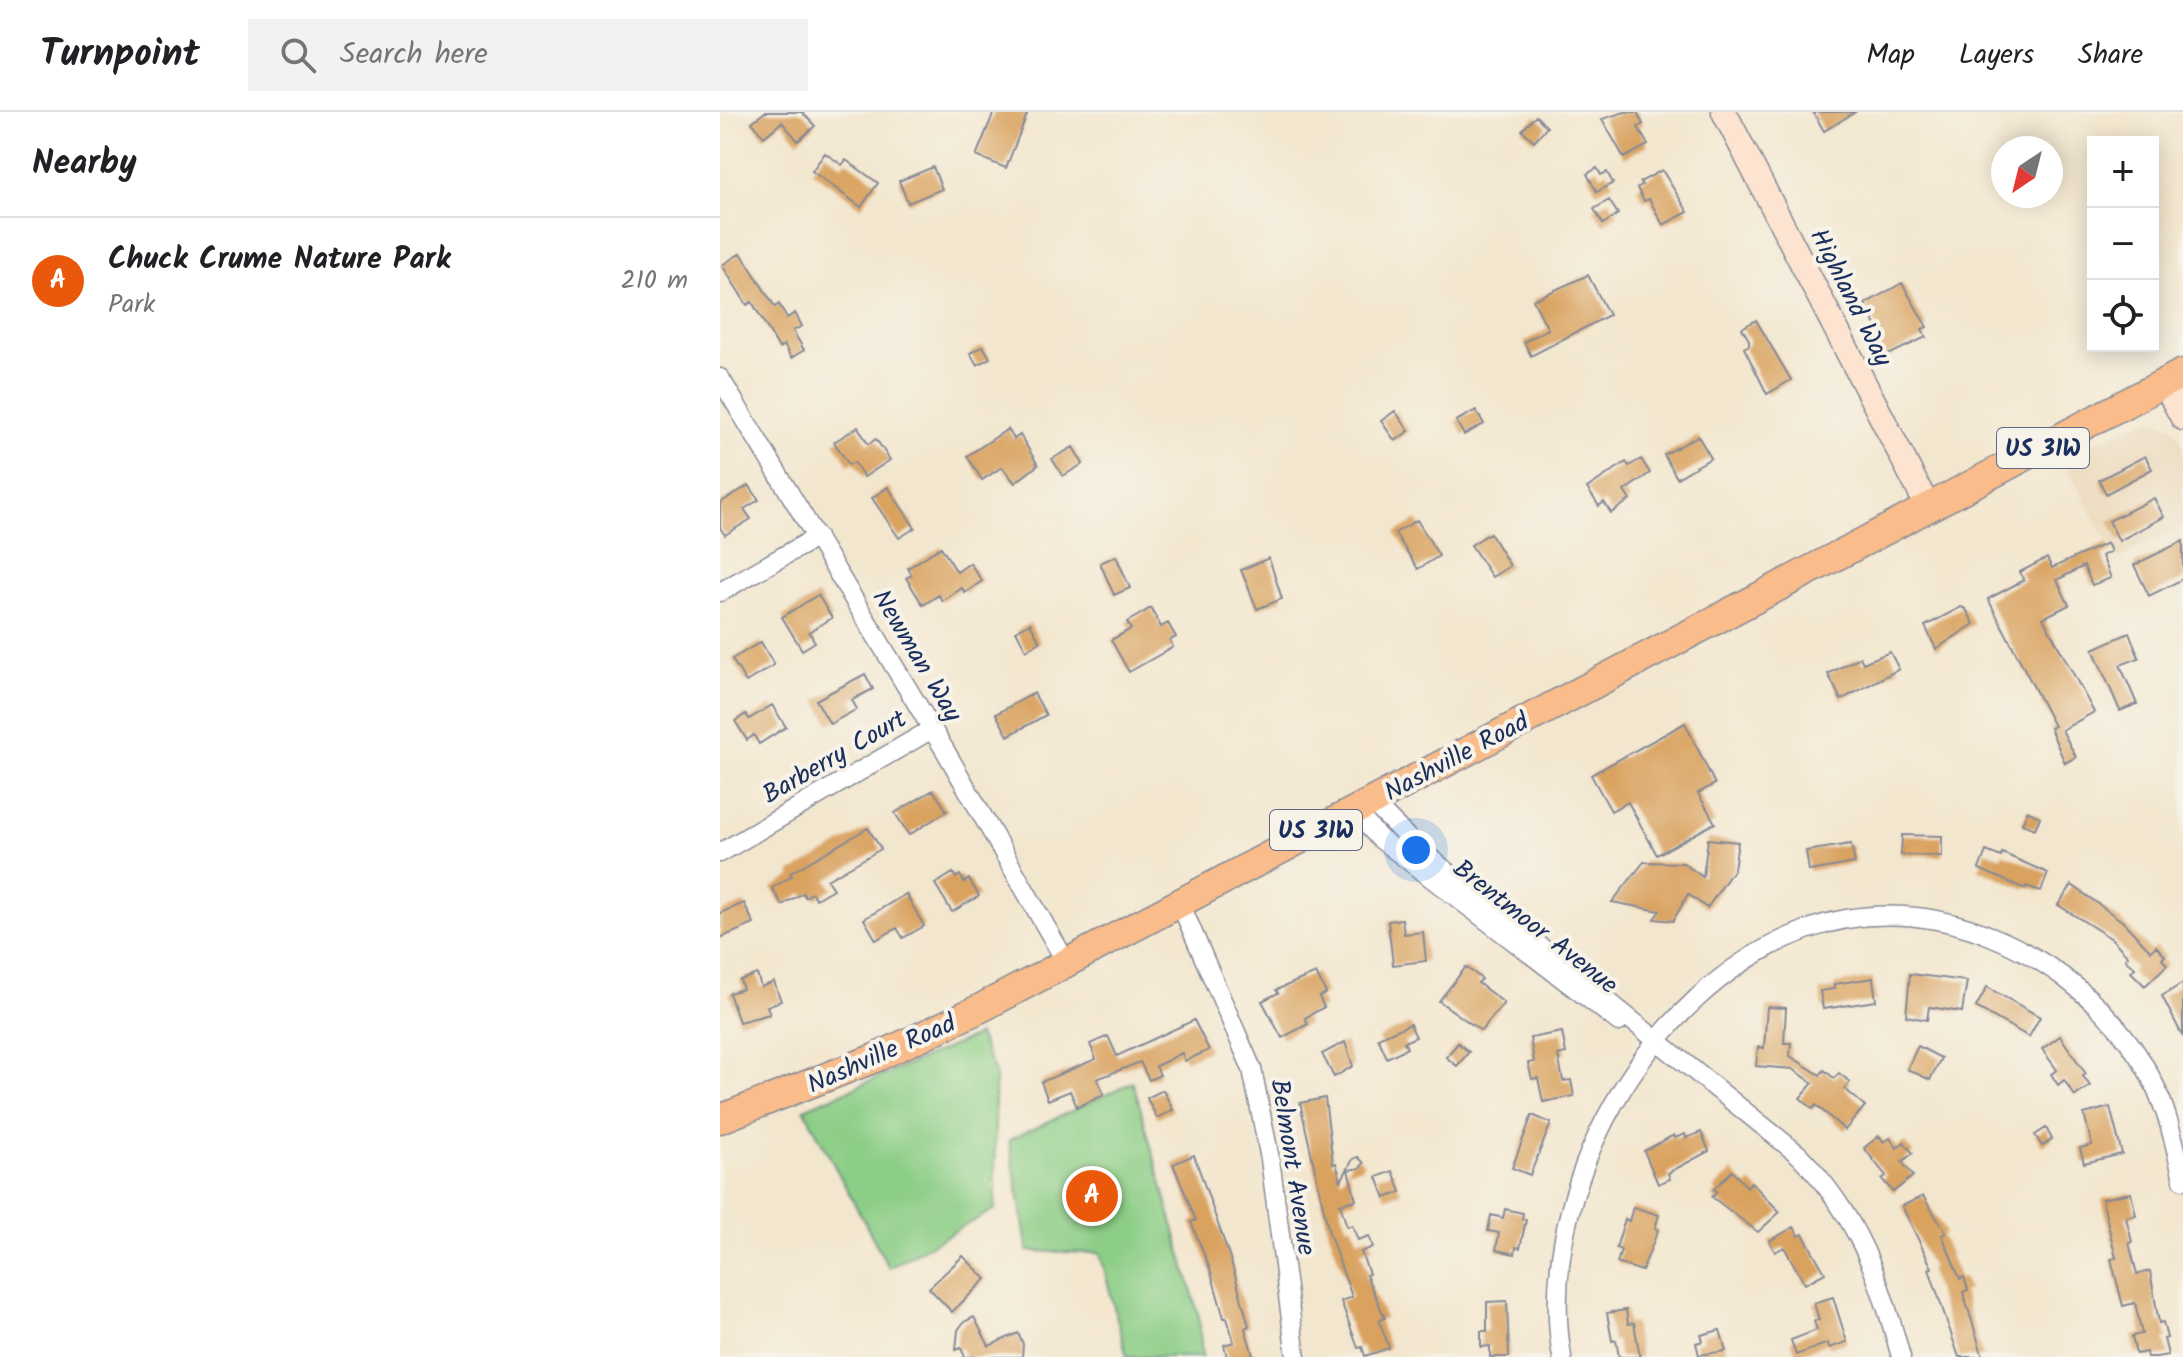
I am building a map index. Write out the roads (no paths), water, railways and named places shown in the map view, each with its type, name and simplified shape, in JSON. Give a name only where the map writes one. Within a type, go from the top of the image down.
[{"type":"main road","name":"Nashville Road","points":[[720,1119],[875,1058],[979,1009],[2174,378]]},
{"type":"street","name":"Highland Way","points":[[1724,112],[1929,509]]},
{"type":"street","name":"Newman Way","points":[[720,378],[932,729],[1066,962]]},
{"type":"street","points":[[2174,378],[2183,418]]},
{"type":"street","points":[[720,592],[817,537]]},
{"type":"street","name":"Barberry Court","points":[[720,853],[932,729]]},
{"type":"street","name":"Brentmoor Avenue","points":[[1362,806],[1658,1039],[1799,1155],[1839,1201],[1874,1266],[1901,1357]]},
{"type":"street","name":"Belmont Avenue","points":[[1180,903],[1252,1069],[1270,1159],[1296,1357]]},
{"type":"street","points":[[1562,1357],[1560,1277],[1577,1189],[1610,1111],[1658,1039],[1742,961],[1808,929],[1850,919],[1900,917],[1947,923],[1994,937],[2038,957],[2078,985],[2111,1020],[2142,1061],[2166,1111],[2183,1180]]},
{"type":"place","name":"Chuck Crume Nature Park","points":[[1092,1196]]}]
